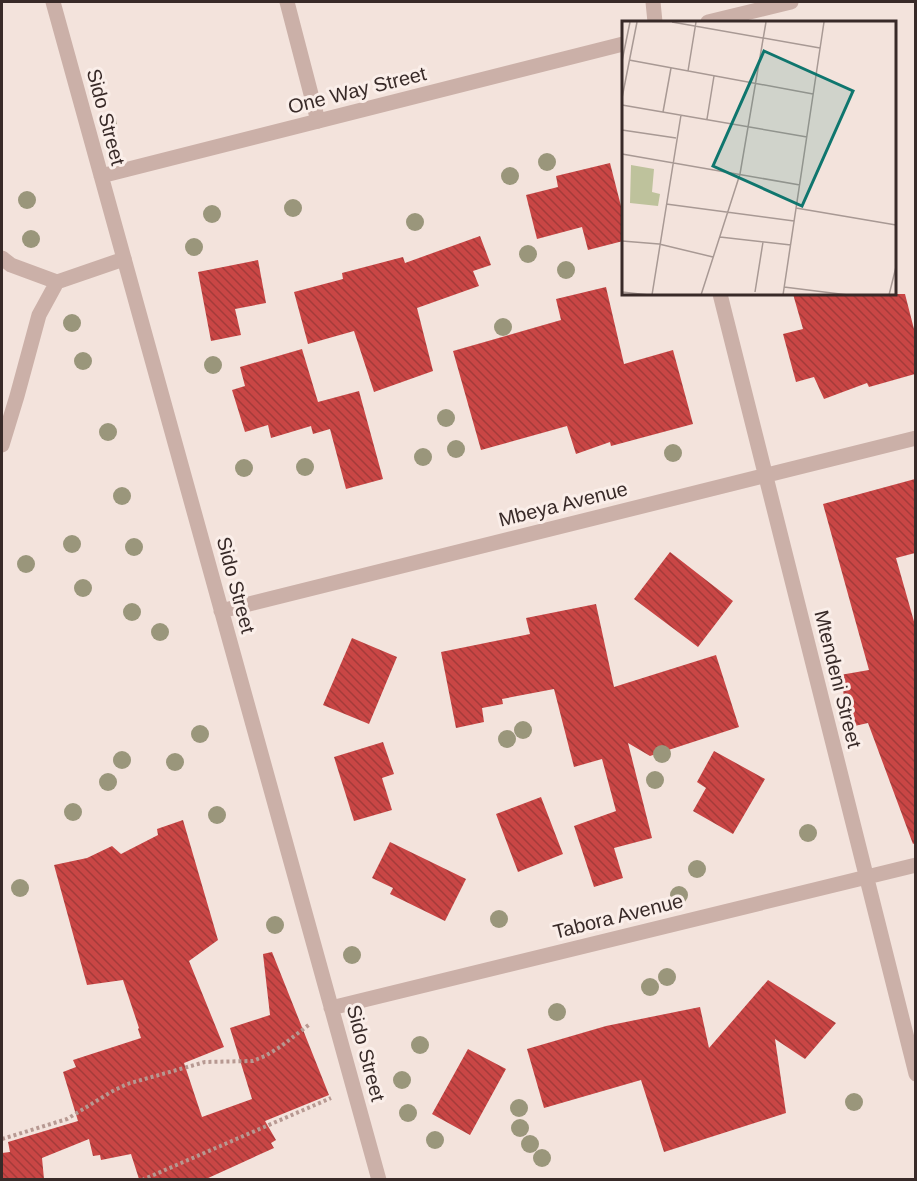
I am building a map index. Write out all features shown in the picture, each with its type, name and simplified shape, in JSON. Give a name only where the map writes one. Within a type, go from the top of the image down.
[{"type":"street","name":"Sido Street","points":[[53,2],[379,1179]]},
{"type":"street","points":[[287,2],[318,121]]},
{"type":"street","points":[[652,2],[655,21]]},
{"type":"street","points":[[712,21],[791,2]]},
{"type":"street","name":"One Way Street","points":[[101,176],[622,44]]},
{"type":"street","points":[[2,258],[11,265],[57,282],[124,259]]},
{"type":"street","points":[[2,445],[39,315],[57,282]]},
{"type":"street","name":"Mtendeni Street","points":[[720,296],[915,1074]]},
{"type":"street","name":"Mbeya Avenue","points":[[221,611],[915,438]]},
{"type":"street","name":"Tabora Avenue","points":[[331,1008],[915,866]]},
{"type":"path","points":[[2,1139],[67,1119],[127,1084],[205,1062],[253,1061],[266,1056],[331,1008]]},
{"type":"path","points":[[141,1179],[353,1088]]},
{"type":"building","points":[[610,163],[622,210],[622,241],[588,250],[582,227],[537,239],[526,195],[558,187],[556,176]]},
{"type":"building","points":[[480,236],[491,265],[473,271],[479,286],[417,308],[433,371],[374,392],[354,331],[308,344],[294,292],[343,279],[342,273],[403,257],[405,263]]},
{"type":"building","points":[[258,260],[266,303],[235,309],[241,335],[211,341],[198,272]]},
{"type":"building","points":[[606,287],[624,364],[673,350],[693,424],[611,446],[610,442],[576,454],[567,426],[481,450],[453,351],[561,320],[556,299]]},
{"type":"building","points":[[896,294],[905,294],[915,333],[915,374],[869,387],[867,383],[824,399],[814,377],[796,382],[783,334],[803,329],[794,296],[896,296]]},
{"type":"building","points":[[302,349],[318,402],[359,391],[383,479],[346,489],[330,429],[313,434],[311,426],[271,438],[268,425],[245,432],[232,390],[245,386],[240,367]]},
{"type":"building","points":[[915,479],[915,553],[896,558],[915,625],[915,843],[913,844],[868,723],[850,727],[840,675],[869,670],[823,504]]},
{"type":"building","points":[[670,552],[733,601],[698,647],[634,599]]},
{"type":"building","points":[[596,604],[614,687],[716,655],[739,727],[650,756],[628,743],[652,838],[614,848],[623,878],[594,887],[574,826],[616,811],[602,759],[574,767],[554,689],[502,699],[503,704],[482,708],[484,722],[456,728],[441,652],[530,634],[526,618]]},
{"type":"building","points":[[352,638],[397,657],[369,724],[323,705]]},
{"type":"building","points":[[383,742],[394,774],[382,778],[392,810],[354,821],[334,757]]},
{"type":"building","points":[[714,751],[765,779],[733,834],[693,811],[706,788],[697,782]]},
{"type":"building","points":[[541,797],[563,854],[518,872],[496,814]]},
{"type":"building","points":[[183,820],[218,940],[189,961],[224,1047],[184,1063],[202,1117],[252,1099],[230,1028],[270,1015],[263,954],[272,952],[329,1095],[265,1121],[276,1140],[271,1143],[274,1148],[206,1179],[139,1179],[131,1154],[101,1160],[100,1155],[93,1156],[89,1139],[42,1158],[44,1179],[2,1179],[2,1153],[10,1152],[8,1142],[78,1121],[63,1072],[76,1067],[73,1060],[141,1038],[123,980],[87,985],[54,865],[87,858],[112,846],[121,854],[158,835],[157,829]]},
{"type":"building","points":[[390,842],[466,879],[445,921],[390,894],[393,888],[372,878]]},
{"type":"building","points":[[768,980],[836,1023],[805,1059],[775,1039],[786,1113],[664,1152],[641,1080],[544,1108],[527,1049],[606,1026],[700,1007],[709,1048]]},
{"type":"building","points":[[468,1049],[506,1069],[470,1135],[432,1114]]}]
